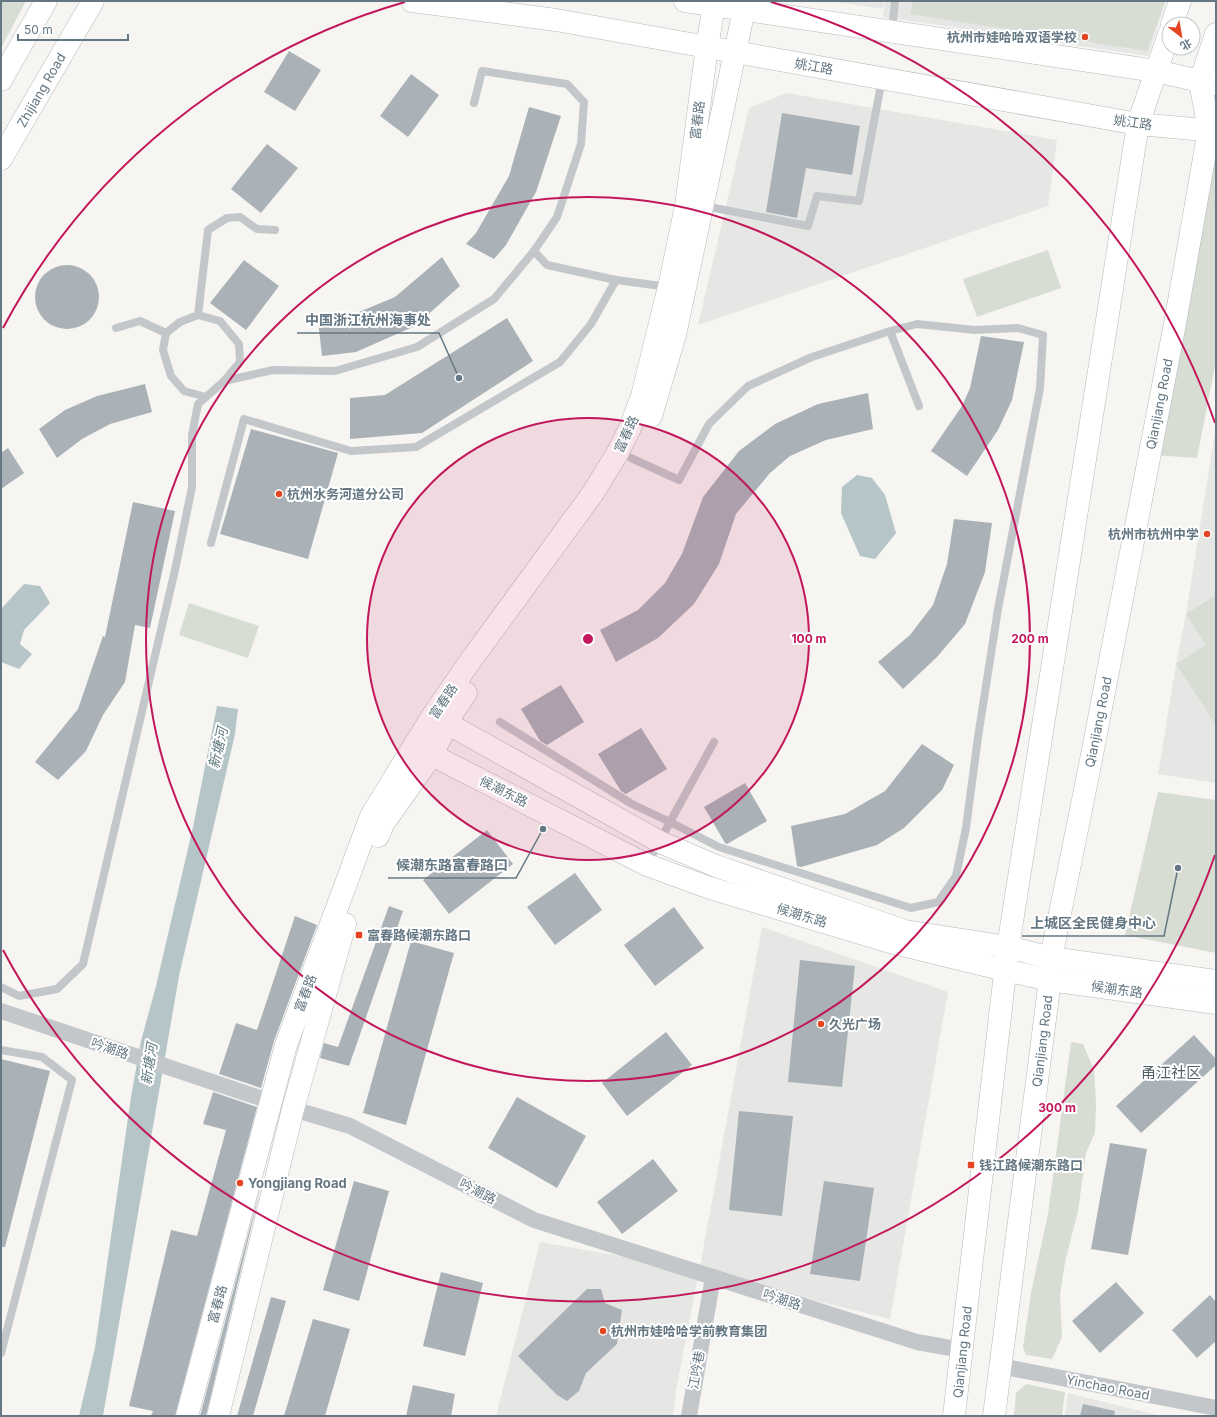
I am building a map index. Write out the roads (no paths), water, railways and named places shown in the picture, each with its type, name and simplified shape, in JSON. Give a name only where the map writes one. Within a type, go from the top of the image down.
[{"type":"street","points":[[1,80],[46,1]]},
{"type":"street","name":"Zhijiang Road","points":[[1,159],[93,1]]},
{"type":"street","name":"姚江路","points":[[412,1],[556,20],[1138,124],[1212,131]]},
{"type":"street","points":[[685,1],[1156,71],[1208,84]]},
{"type":"street","points":[[1175,16],[1180,1]]},
{"type":"street","name":"富春路","points":[[440,719],[453,712],[584,530],[631,458],[651,416],[675,335],[677,288],[686,206],[714,5]]},
{"type":"street","name":"富春路","points":[[218,1416],[293,1109],[344,927],[383,824],[476,653],[592,493],[618,452],[630,428],[642,396],[702,206],[744,10]]},
{"type":"street","name":"Qianjiang Road","points":[[994,1416],[1050,980],[1051,958],[1091,760],[1212,131],[1208,84],[1216,34]]},
{"type":"street","name":"Qianjiang Road","points":[[954,1416],[1008,947],[1138,124],[1161,56]]},
{"type":"street","name":"候潮东路","points":[[440,719],[660,842],[716,866],[906,930],[1008,947],[1051,958],[1216,981]]},
{"type":"street","name":"富春路","points":[[187,1416],[286,1045],[371,816],[424,749]]},
{"type":"street","name":"候潮东路","points":[[424,749],[647,865],[710,888],[890,942],[1005,970],[1050,980],[1216,1003]]},
{"type":"street","name":"吟潮路","points":[[1,1011],[177,1072],[350,1126],[534,1220],[917,1342],[962,1350]]},
{"type":"street","name":"江吟巷","points":[[689,1416],[713,1277]]},
{"type":"street","name":"Yinchao Road","points":[[1000,1366],[1216,1408]]},
{"type":"lane","points":[[892,32],[895,1]]},
{"type":"lane","points":[[224,381],[273,370],[336,371],[418,347],[494,299],[534,251],[557,217],[581,144],[584,102],[567,84],[482,71],[474,103]]},
{"type":"lane","points":[[702,206],[808,226],[817,196],[859,201],[882,78]]},
{"type":"lane","points":[[198,315],[208,230],[227,218],[240,218],[257,229],[276,230]]},
{"type":"lane","points":[[534,251],[547,265],[616,280],[677,288]]},
{"type":"lane","points":[[211,543],[244,419],[351,451],[416,447],[560,362],[591,324],[616,280]]},
{"type":"lane","points":[[1,987],[19,996],[56,989],[83,964],[176,570],[192,487],[192,435],[198,404],[206,397],[224,381],[240,362],[239,344],[220,321],[198,315],[180,322],[166,333],[163,350],[171,376],[184,392],[206,397]]},
{"type":"lane","points":[[116,328],[140,321],[166,333]]},
{"type":"lane","points":[[500,722],[632,804],[719,847],[911,908],[938,902],[956,876],[966,828],[978,737],[998,609],[1040,388],[1043,335],[1018,328],[975,330],[917,324],[890,331],[812,357],[748,386],[709,424],[679,480],[631,458]]},
{"type":"lane","points":[[890,331],[919,406]]},
{"type":"lane","points":[[647,865],[714,742]]},
{"type":"lane","points":[[1,1050],[42,1057],[72,1080],[1,1353]]},
{"type":"water","points":[[857,475],[872,478],[885,495],[896,533],[875,559],[860,556],[841,513],[842,487]]},
{"type":"water","points":[[24,584],[40,586],[50,603],[24,630],[20,644],[32,654],[19,669],[1,662],[1,609]]},
{"type":"water","name":"新塘河","points":[[217,706],[238,709],[235,734],[179,976],[103,1416],[79,1416],[95,1348],[131,1097],[141,1041],[156,986],[193,827]]},
{"type":"place","name":"杭州市娃哈哈双语学校","points":[[1085,37]]},
{"type":"place","name":"中国浙江杭州海事处","points":[[459,378]]},
{"type":"place","name":"杭州水务河道分公司","points":[[279,494]]},
{"type":"place","name":"杭州市杭州中学","points":[[1207,534]]},
{"type":"place","name":"候潮东路富春路口","points":[[543,829]]},
{"type":"place","name":"上城区全民健身中心","points":[[1178,868]]},
{"type":"place","name":"富春路候潮东路口","points":[[359,935]]},
{"type":"place","name":"久光广场","points":[[821,1024]]},
{"type":"place","name":"钱江路候潮东路口","points":[[971,1165]]},
{"type":"place","name":"Yongjiang Road","points":[[240,1183]]},
{"type":"place","name":"杭州市娃哈哈学前教育集团","points":[[603,1331]]},
{"type":"district","name":"甬江社区","points":[[1171,1073]]}]
